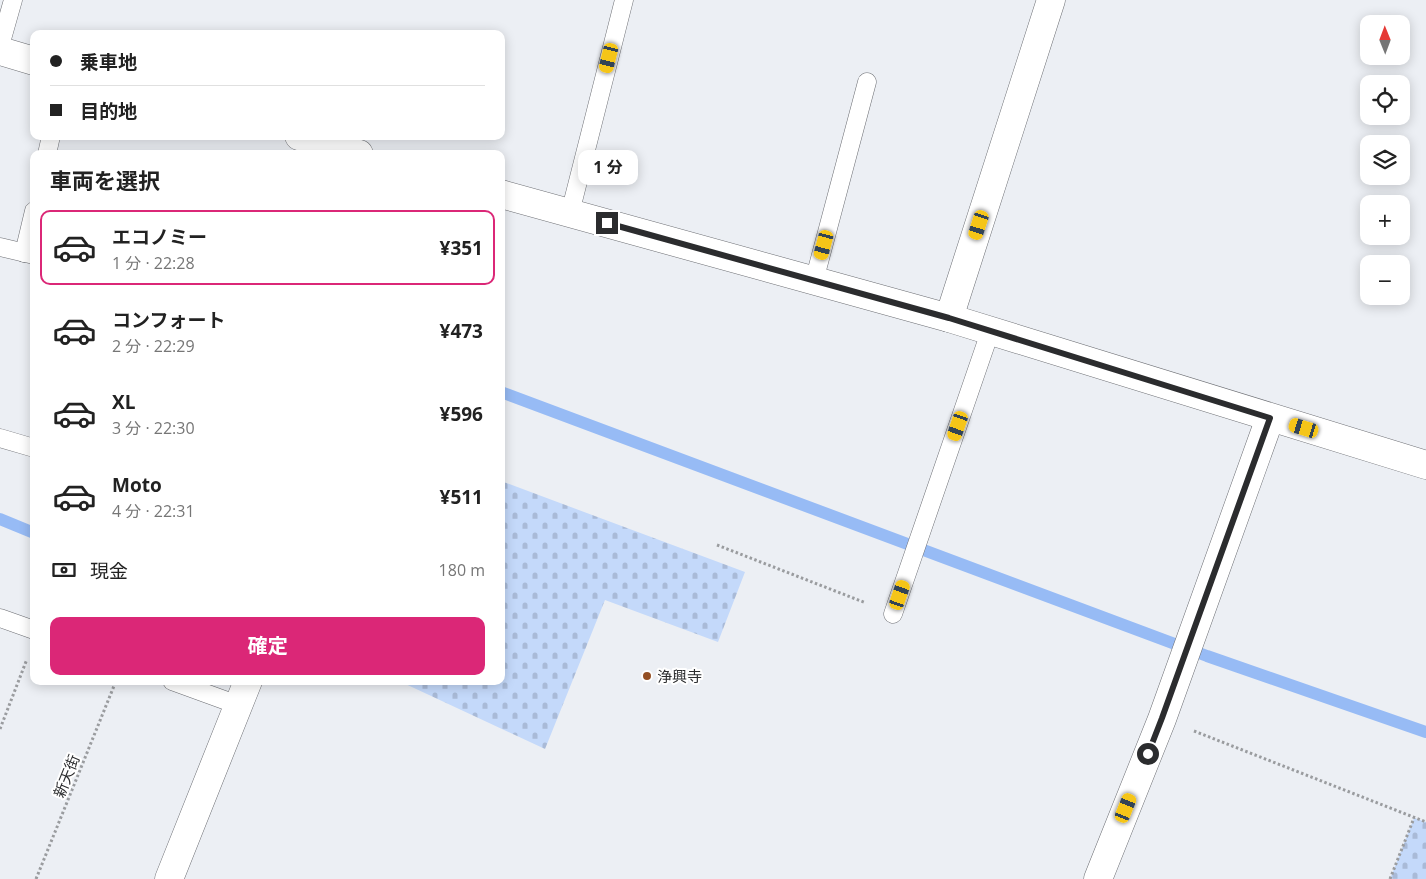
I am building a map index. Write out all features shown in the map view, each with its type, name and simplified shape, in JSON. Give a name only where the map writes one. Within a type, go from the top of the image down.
[{"type":"street","points":[[949,318],[1051,0]]},
{"type":"street","points":[[0,51],[30,59]]},
{"type":"street","points":[[313,140],[346,150]]},
{"type":"street","points":[[505,195],[949,318],[1426,465]]},
{"type":"street","points":[[1098,879],[1162,718],[1270,418]]},
{"type":"street","points":[[169,879],[243,693]]},
{"type":"lane","points":[[0,46],[13,0]]},
{"type":"lane","points":[[570,213],[624,0]]},
{"type":"lane","points":[[814,281],[867,82]]},
{"type":"lane","points":[[0,246],[29,254]]},
{"type":"lane","points":[[893,614],[990,332]]},
{"type":"lane","points":[[0,438],[30,447]]},
{"type":"lane","points":[[0,618],[30,629]]},
{"type":"lane","points":[[196,685],[243,693]]},
{"type":"path","points":[[717,544],[893,614]]},
{"type":"path","points":[[0,729],[27,658]]},
{"type":"path","name":"新天街","points":[[36,879],[114,685]]},
{"type":"path","points":[[1162,718],[1426,822]]},
{"type":"path","points":[[1390,879],[1414,818]]},
{"type":"green space","points":[[505,482],[745,572],[718,642],[605,600],[545,749],[408,685],[505,685]]},
{"type":"green space","points":[[1414,818],[1426,822],[1426,879],[1390,879]]},
{"type":"waterway","points":[[505,393],[1207,656],[1426,732]]},
{"type":"waterway","points":[[0,519],[30,531]]},
{"type":"place","name":"浄興寺","points":[[647,676]]},
{"type":"route","points":[[607,223],[949,318],[1270,418],[1148,754]]}]
